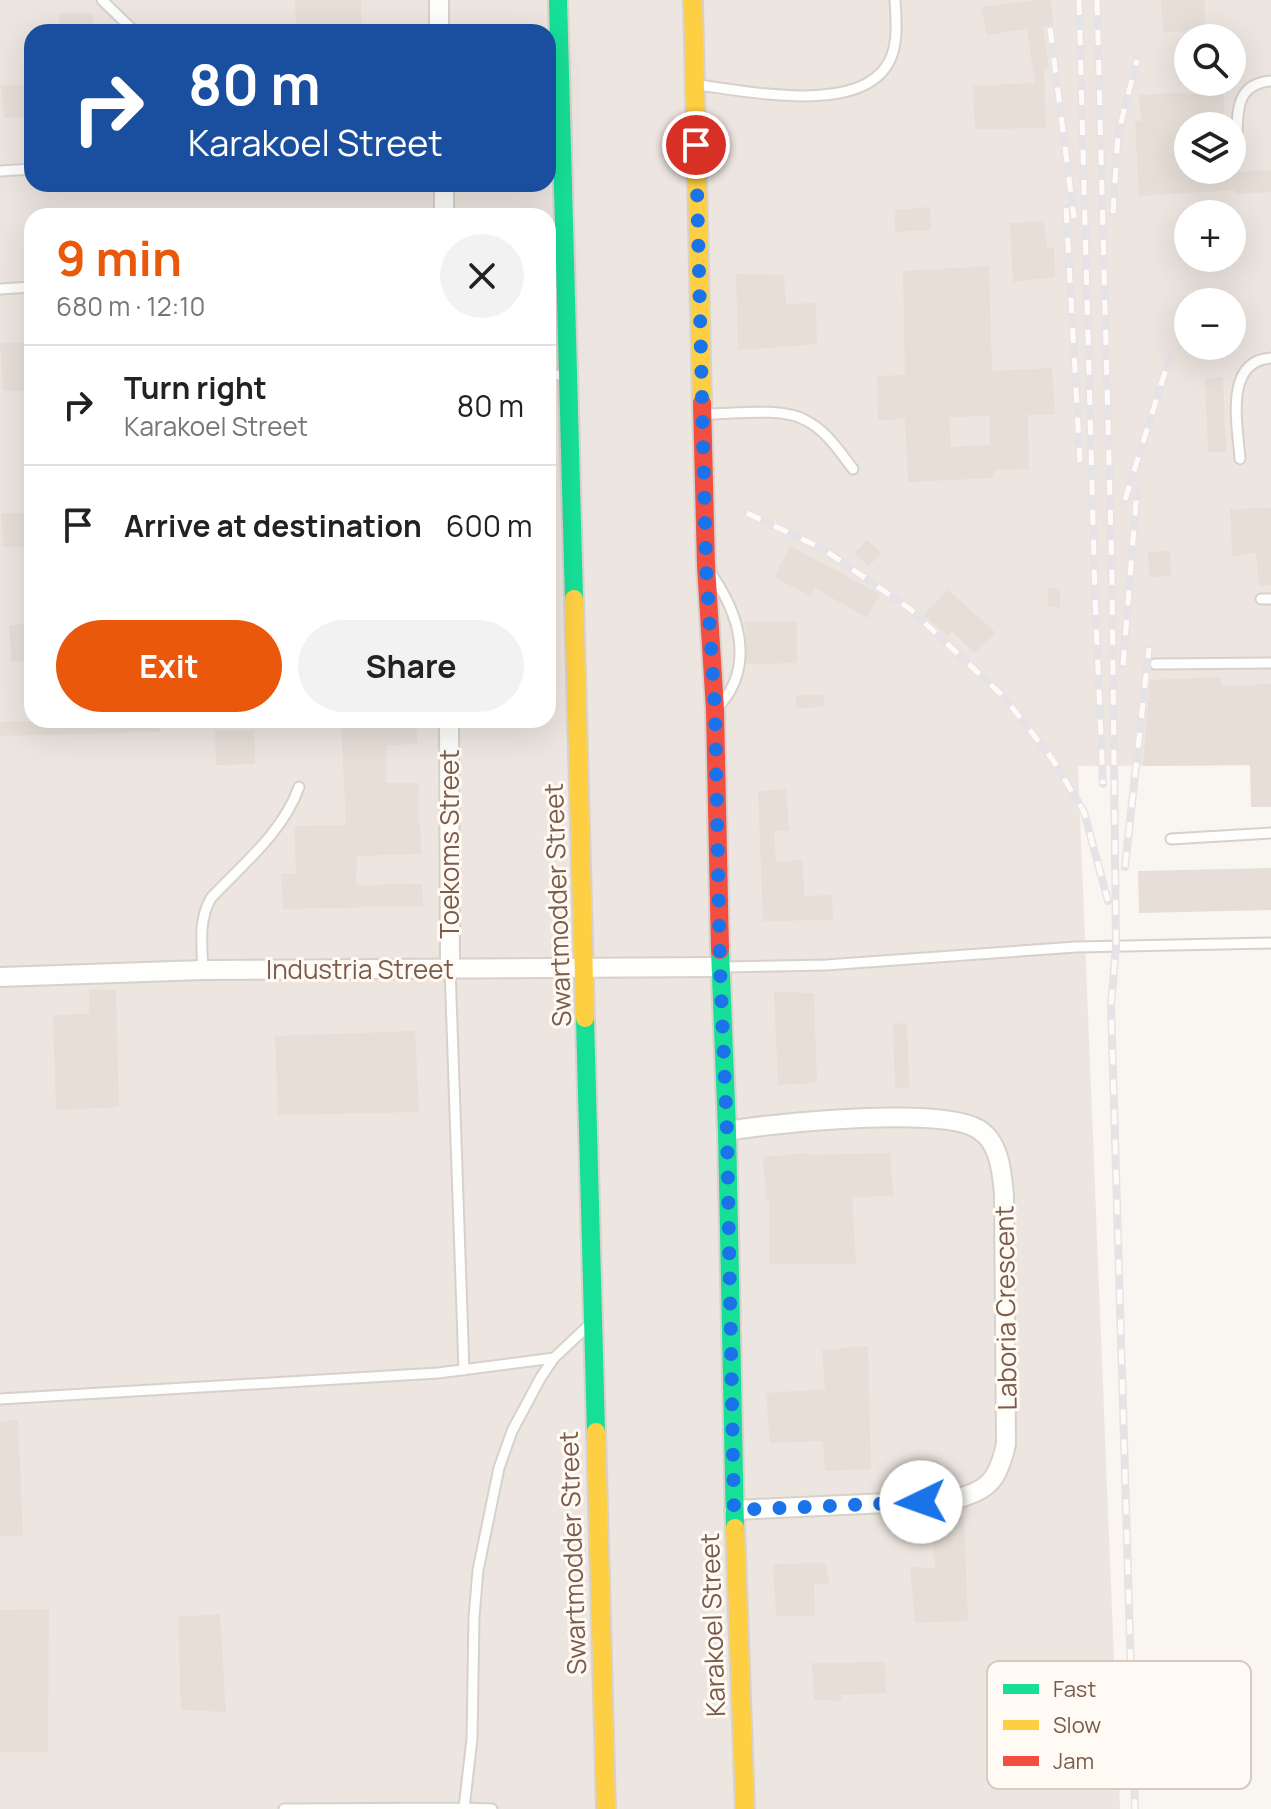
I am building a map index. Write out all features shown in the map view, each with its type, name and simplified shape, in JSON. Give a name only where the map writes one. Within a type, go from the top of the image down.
[{"type":"street","points":[[439,0],[439,24]]},
{"type":"street","name":"Swartmodder Street","points":[[558,0],[558,375],[586,968],[591,1322],[606,1809]]},
{"type":"street","name":"Karakoel Street","points":[[693,0],[706,566],[715,710],[734,1510],[745,1809]]},
{"type":"street","name":"Toekoms Street","points":[[449,728],[450,968]]},
{"type":"street","name":"Industria Street","points":[[0,977],[203,970],[720,967]]},
{"type":"street","name":"Laboria Crescent","points":[[727,1131],[780,1124],[906,1117],[965,1123],[986,1135],[993,1147],[999,1162],[1004,1195],[1006,1444],[1002,1465],[994,1479],[982,1490],[952,1500],[734,1510]]},
{"type":"lane","points":[[102,0],[127,24]]},
{"type":"lane","points":[[695,85],[825,96],[856,90],[878,76],[892,55],[896,35],[895,0]]},
{"type":"lane","points":[[1239,112],[1245,92],[1260,82],[1271,81]]},
{"type":"lane","points":[[0,171],[24,170]]},
{"type":"lane","points":[[0,289],[24,288]]},
{"type":"lane","points":[[1240,459],[1237,399],[1241,374],[1255,362],[1271,358]]},
{"type":"lane","points":[[702,414],[786,414],[802,418],[823,433],[853,469]]},
{"type":"lane","points":[[706,566],[732,605],[739,641],[736,680],[715,710]]},
{"type":"lane","points":[[1155,664],[1271,663]]},
{"type":"lane","points":[[203,970],[205,909],[211,898],[281,825],[299,787]]},
{"type":"lane","points":[[1171,839],[1271,833]]},
{"type":"lane","points":[[720,967],[826,965],[1076,947],[1271,943]]},
{"type":"lane","points":[[450,968],[464,1370]]},
{"type":"lane","points":[[464,1808],[472,1739],[478,1570],[490,1505],[512,1431],[527,1400],[554,1358],[591,1322]]},
{"type":"lane","points":[[0,1399],[464,1370],[554,1358]]},
{"type":"lane","points":[[284,1809],[492,1809]]},
{"type":"shaded area","points":[[0,0],[1271,0],[1271,765],[1078,766],[1114,1661],[987,1661],[987,1789],[1119,1789],[1120,1809],[0,1809]]},
{"type":"building","points":[[295,0],[361,0],[362,24],[296,24]]},
{"type":"building","points":[[1051,0],[1053,26],[1043,27],[1049,68],[1044,69],[1046,128],[975,129],[973,86],[1035,83],[1027,29],[987,35],[981,7]]},
{"type":"building","points":[[1161,0],[1205,0],[1205,24],[1174,24],[1174,32],[1163,32]]},
{"type":"building","points":[[59,13],[93,14],[93,24],[60,24]]},
{"type":"building","points":[[1,85],[24,85],[24,117],[4,118]]},
{"type":"building","points":[[1174,93],[1174,96],[1224,96],[1224,112],[1174,112],[1174,184],[1246,184],[1246,172],[1271,170],[1271,192],[1235,194],[1235,190],[1139,196],[1135,121],[1141,121],[1139,95]]},
{"type":"building","points":[[930,207],[931,230],[895,232],[894,210]]},
{"type":"building","points":[[1044,221],[1047,248],[1054,248],[1055,277],[1013,282],[1010,223]]},
{"type":"building","points":[[989,266],[992,371],[1052,368],[1055,414],[1028,415],[1029,469],[994,470],[993,478],[908,482],[905,419],[878,420],[877,376],[905,375],[903,271]],"holes":[[[990,416],[990,445],[951,447],[949,417]]]},
{"type":"building","points":[[736,274],[784,275],[786,304],[816,303],[817,344],[738,350]]},
{"type":"building","points":[[0,343],[24,343],[24,391],[3,391]]},
{"type":"building","points":[[1223,377],[1226,452],[1208,452],[1205,379]]},
{"type":"building","points":[[1271,508],[1271,585],[1259,586],[1256,553],[1232,556],[1230,509]]},
{"type":"building","points":[[1,513],[24,513],[24,547],[3,547]]},
{"type":"building","points":[[867,540],[881,553],[869,566],[854,553]]},
{"type":"building","points":[[790,546],[880,594],[867,618],[815,588],[811,596],[774,577]]},
{"type":"building","points":[[1170,551],[1171,576],[1149,577],[1148,552]]},
{"type":"building","points":[[1048,588],[1060,589],[1060,607],[1048,607]]},
{"type":"building","points":[[948,590],[996,633],[974,653],[952,631],[947,636],[924,615]]},
{"type":"building","points":[[797,621],[797,663],[746,664],[745,622]]},
{"type":"building","points":[[24,624],[24,661],[11,661],[9,625]]},
{"type":"building","points":[[1221,677],[1221,686],[1271,684],[1271,807],[1251,807],[1250,765],[1143,766],[1150,680]]},
{"type":"building","points":[[796,695],[824,695],[824,707],[796,708]]},
{"type":"building","points":[[24,721],[24,728],[160,728],[160,732],[0,736],[0,722]]},
{"type":"building","points":[[341,728],[416,728],[417,744],[387,745],[386,783],[419,783],[421,854],[357,856],[356,885],[422,884],[423,906],[283,909],[281,874],[296,874],[294,826],[346,825]]},
{"type":"building","points":[[254,730],[255,764],[216,765],[215,731]]},
{"type":"building","points":[[786,789],[789,831],[774,831],[776,862],[803,860],[804,896],[832,895],[833,920],[763,921],[758,791]]},
{"type":"building","points":[[1271,868],[1271,910],[1139,913],[1138,871]]},
{"type":"building","points":[[89,989],[116,990],[119,1107],[56,1110],[53,1015],[89,1014]]},
{"type":"building","points":[[774,992],[814,993],[817,1083],[778,1085]]},
{"type":"building","points":[[907,1023],[909,1087],[895,1088],[893,1024]]},
{"type":"building","points":[[415,1031],[419,1112],[278,1115],[275,1036]]},
{"type":"building","points":[[808,1153],[890,1153],[893,1196],[852,1197],[856,1264],[769,1264],[769,1199],[766,1199],[763,1157]]},
{"type":"building","points":[[868,1346],[871,1469],[825,1471],[823,1441],[770,1443],[766,1393],[825,1389],[822,1350]]},
{"type":"building","points":[[18,1420],[23,1536],[0,1536],[0,1421]]},
{"type":"building","points":[[930,1516],[964,1516],[968,1621],[915,1623],[910,1567],[935,1568]]},
{"type":"building","points":[[826,1563],[829,1584],[814,1584],[815,1616],[776,1616],[773,1564]]},
{"type":"building","points":[[49,1609],[48,1752],[0,1752],[0,1610]]},
{"type":"building","points":[[220,1614],[226,1712],[181,1710],[178,1617]]},
{"type":"building","points":[[885,1662],[886,1693],[841,1695],[842,1701],[814,1700],[812,1663]]},
{"type":"railway","points":[[1079,0],[1103,784]]},
{"type":"railway","points":[[1097,0],[1112,576],[1116,946],[1111,1005],[1131,1661]]},
{"type":"railway","points":[[1050,28],[1074,218]]},
{"type":"railway","points":[[1113,213],[1118,134],[1137,60]]},
{"type":"railway","points":[[1066,208],[1080,462]]},
{"type":"railway","points":[[1125,500],[1169,359]]},
{"type":"railway","points":[[1123,665],[1137,490]]},
{"type":"railway","points":[[747,513],[823,549],[910,609],[1004,697],[1053,760],[1084,812],[1108,901]]},
{"type":"railway","points":[[1125,867],[1149,648]]},
{"type":"railway","points":[[1134,1789],[1135,1809]]},
{"type":"traffic: fast","points":[[558,0],[574,599]]},
{"type":"traffic: fast","points":[[720,950],[735,1528]]},
{"type":"traffic: fast","points":[[585,1018],[596,1432]]},
{"type":"traffic: slow","points":[[693,0],[702,403]]},
{"type":"traffic: slow","points":[[574,599],[585,1018]]},
{"type":"traffic: slow","points":[[596,1432],[606,1809]]},
{"type":"traffic: slow","points":[[735,1528],[745,1809]]},
{"type":"traffic: jam","points":[[702,403],[706,566],[715,710],[720,950]]},
{"type":"route","points":[[696,145],[706,566],[715,710],[727,1131],[734,1510],[921,1502]]}]
